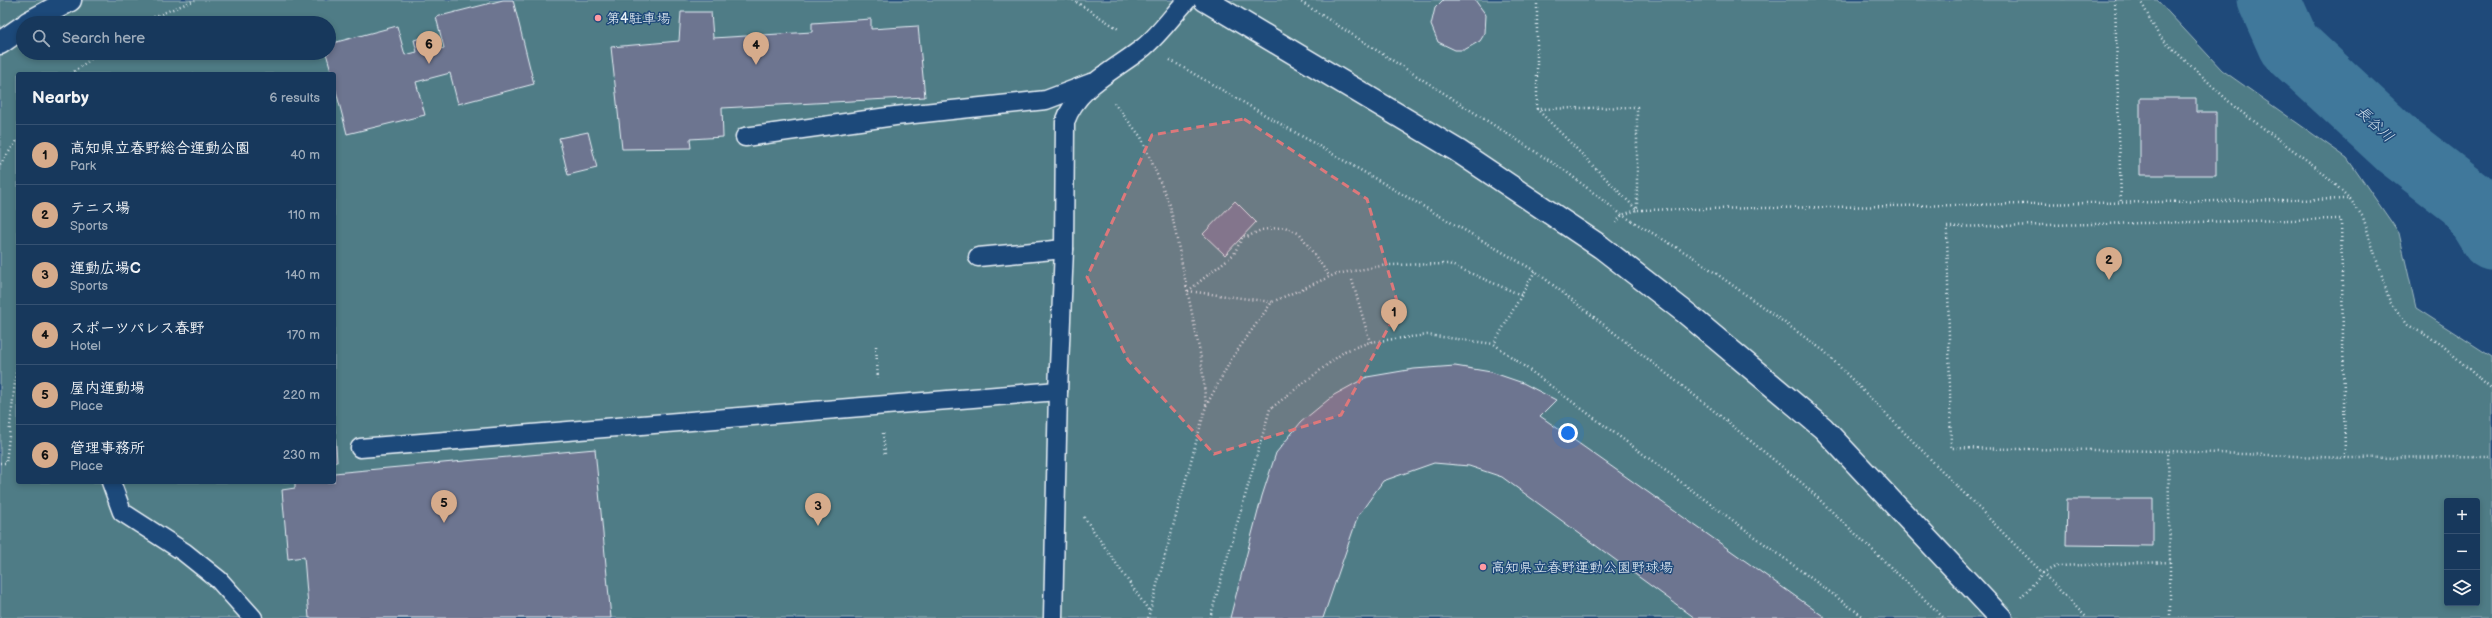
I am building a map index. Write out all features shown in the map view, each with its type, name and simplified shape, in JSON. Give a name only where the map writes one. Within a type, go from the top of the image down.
[{"type":"street","points":[[41,16],[70,0]]},
{"type":"street","points":[[1205,0],[1458,151],[1601,247],[1686,313],[1823,428],[2001,618]]},
{"type":"street","points":[[0,43],[16,32]]},
{"type":"lane","points":[[1054,618],[1058,391],[1064,250],[1065,122],[1073,106],[1096,81],[1145,47],[1187,0]]},
{"type":"lane","points":[[745,137],[895,116],[1046,100],[1096,81]]},
{"type":"lane","points":[[978,257],[1064,250]]},
{"type":"lane","points":[[360,448],[1058,391]]},
{"type":"lane","points":[[112,484],[122,512],[184,552],[213,575],[253,618]]},
{"type":"path","points":[[156,16],[195,0]]},
{"type":"path","points":[[1073,0],[1145,47],[1195,73],[1535,271],[1708,406],[1802,483],[1944,618]]},
{"type":"path","points":[[1298,0],[1564,170],[1622,215],[1696,259],[1824,351],[2044,572],[2087,618]]},
{"type":"path","points":[[1537,0],[1537,109],[1637,210]]},
{"type":"path","points":[[2116,0],[2121,202]]},
{"type":"path","points":[[2140,0],[2159,36],[2236,108],[2320,170],[2350,199],[2364,217],[2390,302],[2408,325],[2441,344],[2492,390]]},
{"type":"path","points":[[74,72],[90,60]]},
{"type":"path","points":[[1096,81],[1142,137],[1170,205],[1201,358],[1206,406]]},
{"type":"path","points":[[1537,109],[1637,107],[1637,210]]},
{"type":"path","points":[[0,165],[16,142]]},
{"type":"path","points":[[1601,247],[1622,215],[1637,210],[2350,199]]},
{"type":"path","points":[[2345,458],[2341,219],[1947,227],[1951,448],[2168,451],[2345,458],[2492,457]]},
{"type":"path","points":[[1188,291],[1234,254],[1243,236],[1261,230],[1285,227],[1300,234],[1330,277]]},
{"type":"path","points":[[1188,291],[1272,302],[1330,277],[1387,265],[1449,264],[1521,295]]},
{"type":"path","points":[[1494,344],[1535,271]]},
{"type":"path","points":[[1352,280],[1370,342]]},
{"type":"path","points":[[1148,618],[1206,406],[1232,358],[1272,302]]},
{"type":"path","points":[[1210,618],[1270,409],[1346,351],[1370,342],[1427,335],[1494,344],[1865,618]]},
{"type":"path","points":[[0,463],[6,463],[16,373]]},
{"type":"path","points":[[2168,451],[2170,618]]},
{"type":"path","points":[[1083,515],[1149,611]]},
{"type":"path","points":[[2018,601],[2044,572],[2058,566],[2170,562]]},
{"type":"highlighted area","points":[[1244,119],[1367,199],[1399,308],[1341,415],[1214,454],[1128,360],[1087,277],[1152,135]]},
{"type":"green space","points":[[0,0],[2157,0],[2222,70],[2347,158],[2399,233],[2416,308],[2492,357],[2492,618],[0,618]]},
{"type":"building","points":[[503,0],[513,0],[534,84],[458,104],[450,73],[416,82],[425,115],[347,134],[336,91],[336,72],[331,72],[328,60],[336,60],[336,42],[397,26],[405,55],[417,52],[414,40],[428,36],[432,51],[444,48],[436,17]]},
{"type":"building","points":[[1443,0],[1475,0],[1486,15],[1485,33],[1480,41],[1464,50],[1455,50],[1438,42],[1431,25],[1435,8]]},
{"type":"building","points":[[681,12],[711,12],[713,38],[812,32],[812,23],[871,19],[871,29],[918,26],[925,97],[722,108],[723,137],[690,139],[691,148],[622,149],[611,47],[679,41]]},
{"type":"building","points":[[2140,98],[2196,98],[2196,112],[2216,112],[2216,175],[2140,175]]},
{"type":"building","points":[[588,132],[597,168],[568,175],[559,138]]},
{"type":"building","points":[[1235,201],[1256,222],[1225,255],[1203,234]]},
{"type":"building","points":[[1455,366],[1491,372],[1523,383],[1556,400],[1540,416],[1826,618],[1695,618],[1502,477],[1469,466],[1434,463],[1383,481],[1358,516],[1323,618],[1230,618],[1262,496],[1276,453],[1301,422],[1334,395],[1367,377],[1414,369]]},
{"type":"building","points":[[595,449],[611,618],[309,618],[304,557],[288,559],[282,490],[295,488],[295,484],[336,484],[336,473]]},
{"type":"building","points":[[2067,499],[2153,499],[2153,546],[2066,545]]},
{"type":"waterway","name":"長谷川","points":[[2269,0],[2289,45],[2398,146],[2468,200],[2492,239]]},
{"type":"place","name":"第4駐車場","points":[[598,18]]},
{"type":"place","name":"管理事務所","points":[[429,64]]},
{"type":"place","name":"スポーツパレス春野","points":[[756,65]]},
{"type":"place","name":"テニス場","points":[[2109,280]]},
{"type":"place","name":"高知県立春野総合運動公園","points":[[1394,332]]},
{"type":"place","name":"屋内運動場","points":[[444,523]]},
{"type":"place","name":"運動広場C","points":[[818,526]]},
{"type":"place","name":"高知県立春野運動公園野球場","points":[[1483,567]]}]
